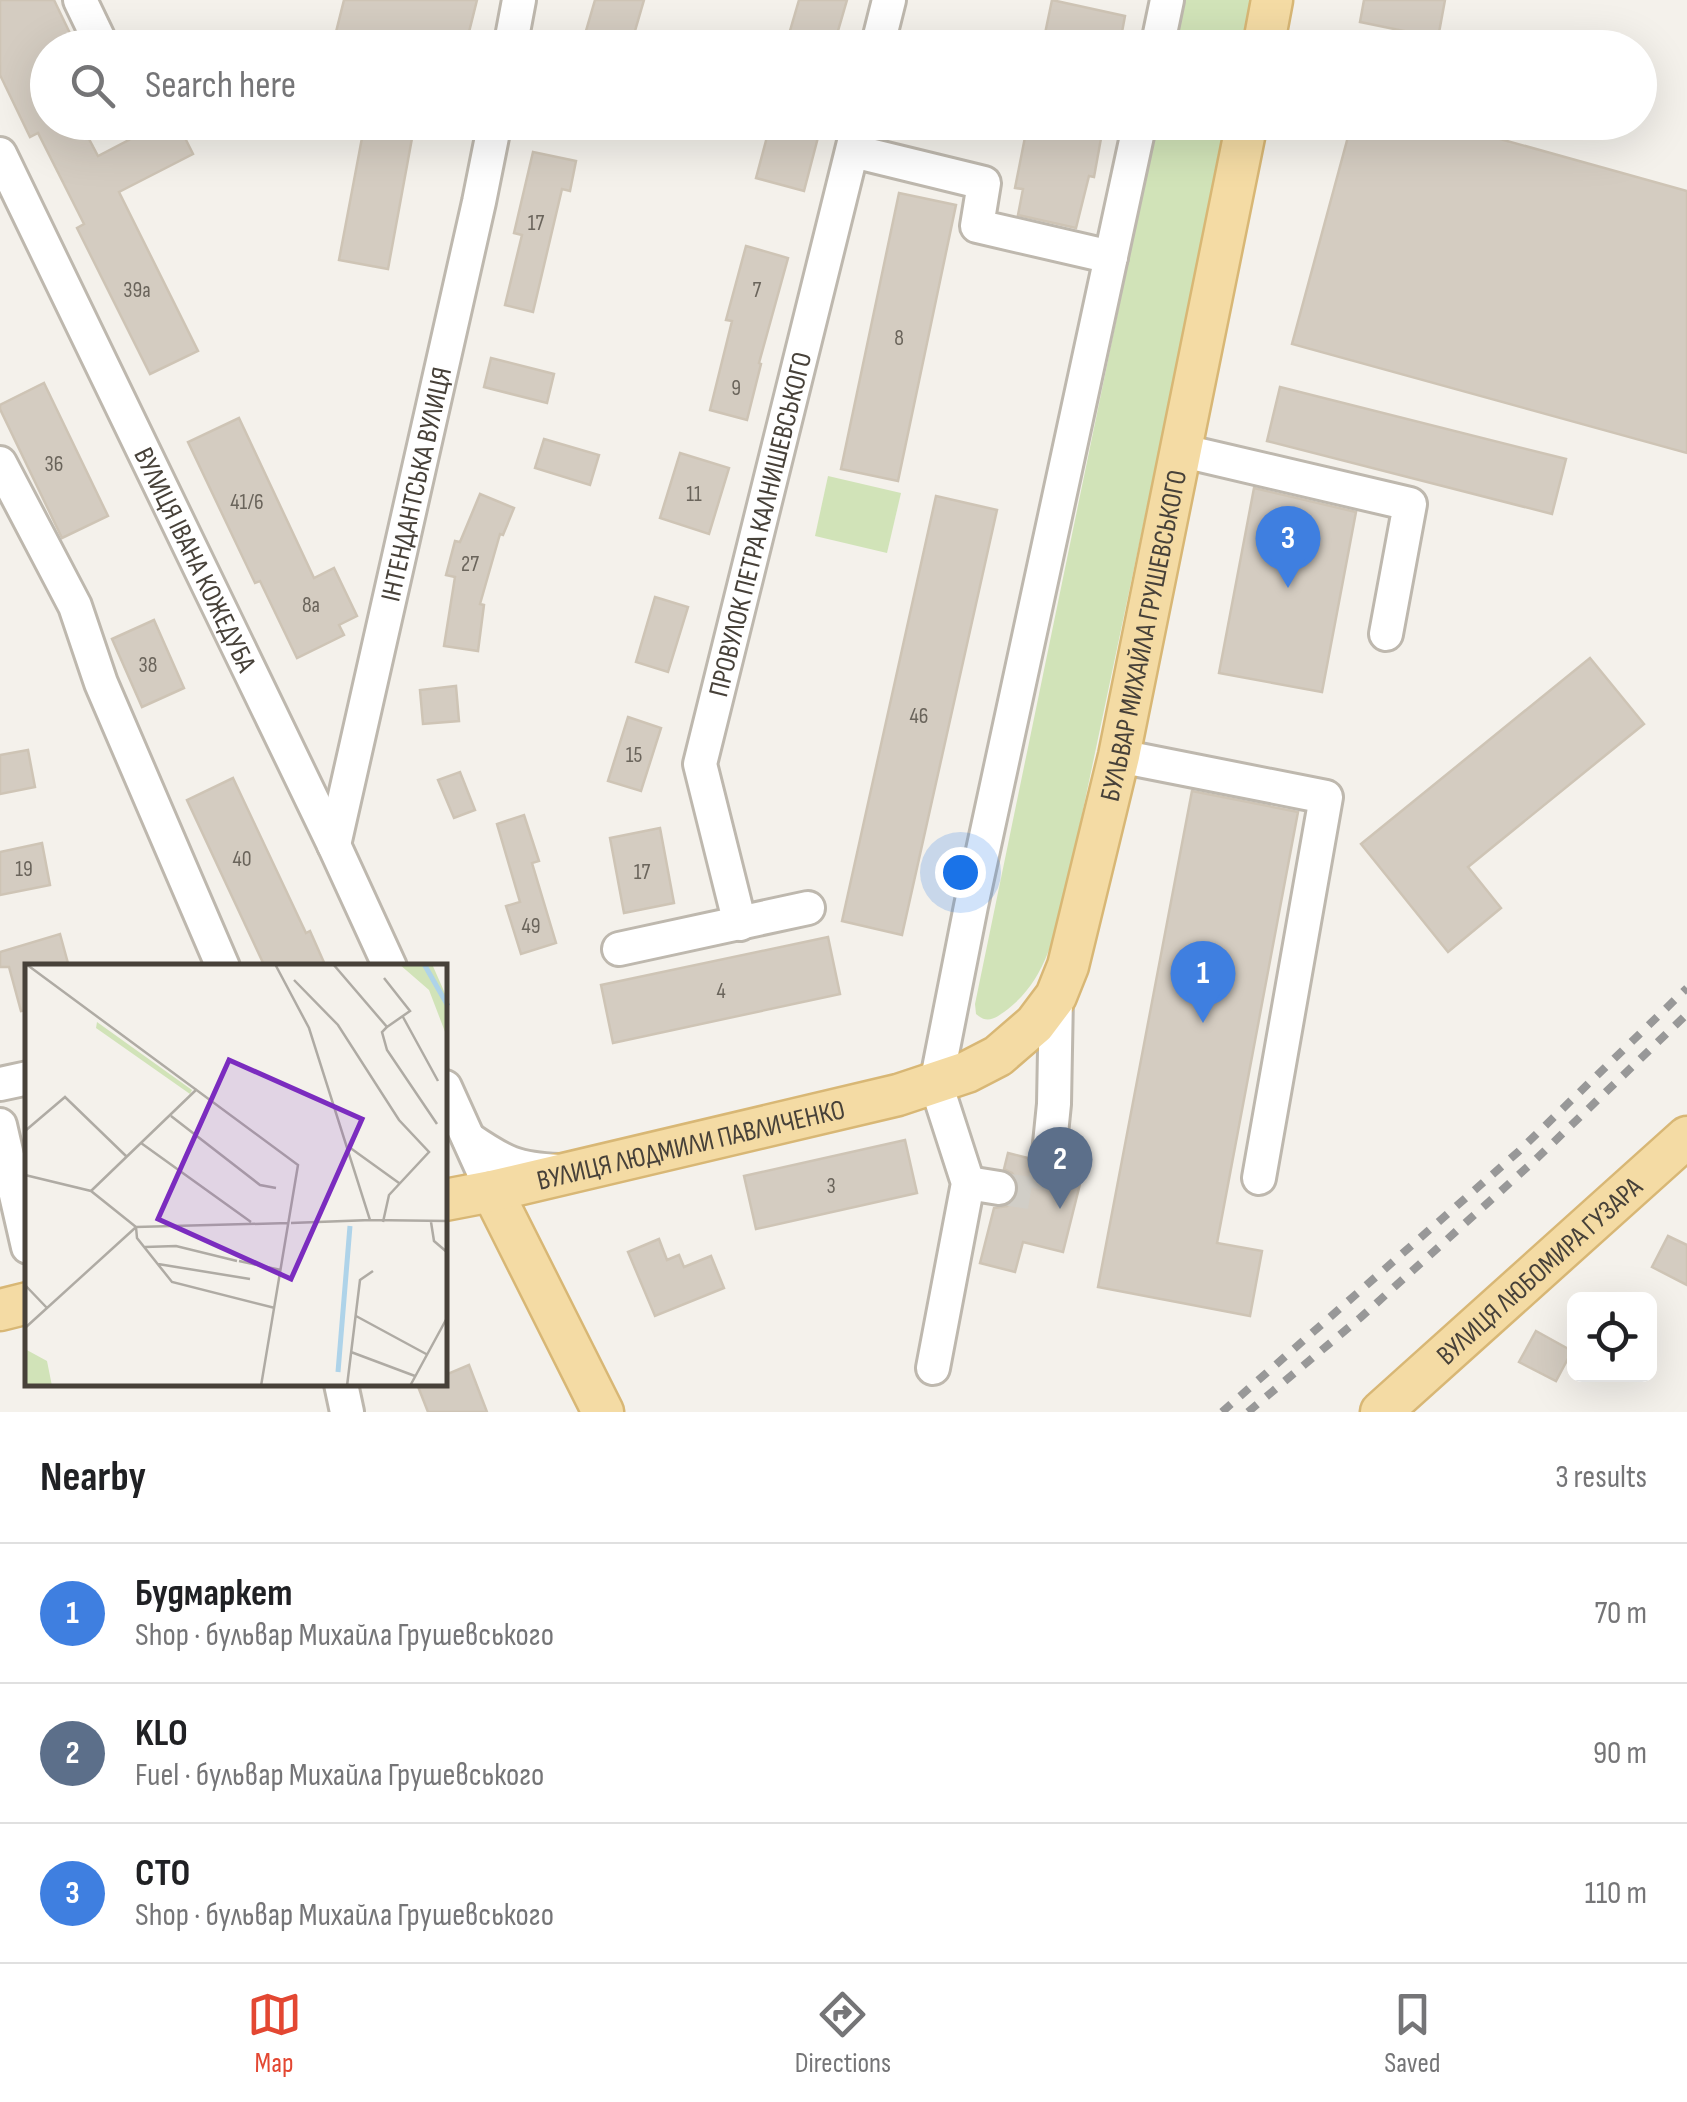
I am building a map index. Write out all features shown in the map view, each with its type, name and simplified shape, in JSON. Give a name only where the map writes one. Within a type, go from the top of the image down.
[{"type":"main road","points":[[1266,30],[1272,0]]},
{"type":"main road","name":"БУЛЬВАР МИХАЙЛА ГРУШЕВСЬКОГО","points":[[936,1084],[998,1056],[1035,1024],[1056,996],[1068,966],[1118,756],[1243,140]]},
{"type":"main road","name":"ВУЛИЦЯ ЛЮДМИЛИ ПАВЛИЧЕНКО","points":[[448,1201],[936,1084]]},
{"type":"main road","name":"ВУЛИЦЯ ЛЮБОМИРА ГУЗАРА","points":[[1388,1409],[1687,1138]]},
{"type":"main road","points":[[525,1256],[525,1226],[538,1200],[574,1172]]},
{"type":"main road","points":[[492,1191],[603,1412]]},
{"type":"main road","points":[[448,1203],[500,1231],[525,1256]]},
{"type":"main road","points":[[0,1310],[25,1304]]},
{"type":"street","points":[[80,0],[94,30]]},
{"type":"street","points":[[513,30],[519,0]]},
{"type":"street","points":[[882,30],[889,0]]},
{"type":"street","points":[[1160,30],[1167,0]]},
{"type":"street","name":"ІНТЕНДАНТСЬКА ВУЛИЦЯ","points":[[334,845],[491,140]]},
{"type":"street","name":"ПРОВУЛОК ПЕТРА КАЛНИШЕВСЬКОГО","points":[[740,924],[700,764],[855,140]]},
{"type":"street","points":[[865,140],[984,182],[977,226],[1112,256]]},
{"type":"street","points":[[933,1368],[983,1185],[936,1084],[1136,140]]},
{"type":"street","name":"ВУЛИЦЯ ІВАНА КОЖЕДУБА","points":[[0,154],[389,964]]},
{"type":"street","points":[[1180,450],[1410,504],[1386,634]]},
{"type":"street","points":[[0,463],[75,606],[101,684],[222,964]]},
{"type":"street","points":[[1118,756],[1326,797],[1259,1178]]},
{"type":"street","points":[[619,949],[808,908]]},
{"type":"street","points":[[1048,1163],[1054,1104],[1056,996]]},
{"type":"street","points":[[0,1084],[25,1079]]},
{"type":"street","points":[[450,1097],[457,1146],[492,1191]]},
{"type":"street","points":[[0,1125],[25,1234]]},
{"type":"street","points":[[457,1146],[527,1169],[574,1172]]},
{"type":"street","points":[[342,1387],[347,1412]]},
{"type":"green space","points":[[1182,0],[1254,0],[1248,30],[1176,30]]},
{"type":"green space","points":[[1153,140],[1224,140],[1061,912],[1045,960],[1018,1001],[993,1019],[976,1014]]},
{"type":"green space","points":[[828,476],[901,493],[887,553],[815,536]]},
{"type":"building","points":[[0,0],[54,0],[68,30],[30,30],[30,137],[0,75]]},
{"type":"building","points":[[344,0],[477,0],[470,30],[336,30]]},
{"type":"building","points":[[595,0],[644,0],[635,30],[586,30]]},
{"type":"building","points":[[799,0],[847,0],[838,30],[790,30]]},
{"type":"building","points":[[1052,0],[1125,16],[1122,30],[1046,30]]},
{"type":"building","points":[[1364,0],[1445,0],[1439,30],[1399,30],[1360,22]]},
{"type":"building","points":[[42,140],[90,140],[98,156],[129,140],[186,140],[193,154],[119,192],[198,351],[150,374],[77,228],[84,224]]},
{"type":"building","points":[[362,140],[412,140],[388,269],[339,260]]},
{"type":"building","points":[[766,140],[817,140],[804,191],[756,178]]},
{"type":"building","points":[[1024,140],[1101,140],[1094,177],[1089,176],[1076,228],[1018,215],[1023,189],[1015,188]]},
{"type":"building","points":[[1347,140],[1504,140],[1687,191],[1687,453],[1292,344]]},
{"type":"building","points":[[533,152],[576,161],[570,191],[562,189],[533,312],[505,305],[522,235],[514,233]]},
{"type":"building","points":[[899,193],[956,205],[898,481],[841,469]]},
{"type":"building","points":[[746,246],[788,258],[747,420],[710,410],[732,321],[726,320]]},
{"type":"building","points":[[491,358],[554,374],[547,403],[484,387]]},
{"type":"building","points":[[44,383],[108,516],[62,538],[0,409],[0,405]]},
{"type":"building","points":[[1280,387],[1566,459],[1552,514],[1267,441]]},
{"type":"building","points":[[239,418],[314,578],[334,568],[357,616],[339,625],[344,635],[297,658],[260,581],[255,583],[188,442]]},
{"type":"building","points":[[544,439],[599,455],[590,485],[535,468]]},
{"type":"building","points":[[680,453],[729,468],[709,534],[660,518]]},
{"type":"building","points":[[1254,488],[1356,512],[1322,692],[1219,673]]},
{"type":"building","points":[[480,494],[514,508],[503,535],[500,534],[480,604],[484,605],[478,651],[444,646],[455,577],[446,575],[455,541],[460,542]]},
{"type":"building","points":[[936,496],[997,510],[902,935],[842,921]]},
{"type":"building","points":[[655,597],[688,607],[668,672],[636,662]]},
{"type":"building","points":[[154,620],[184,688],[142,707],[112,639]]},
{"type":"building","points":[[1590,658],[1644,724],[1468,867],[1501,908],[1448,952],[1361,844]]},
{"type":"building","points":[[456,686],[459,721],[423,724],[420,690]]},
{"type":"building","points":[[628,717],[661,728],[641,791],[608,781]]},
{"type":"building","points":[[28,750],[35,787],[0,794],[0,755]]},
{"type":"building","points":[[460,772],[475,810],[454,818],[438,780]]},
{"type":"building","points":[[233,778],[306,933],[310,931],[325,964],[264,964],[187,800]]},
{"type":"building","points":[[1192,791],[1298,812],[1217,1243],[1262,1251],[1250,1316],[1098,1287]]},
{"type":"building","points":[[524,815],[539,861],[532,863],[556,943],[521,954],[506,906],[520,902],[497,824]]},
{"type":"building","points":[[660,828],[674,903],[624,913],[610,838]]},
{"type":"building","points":[[42,843],[50,885],[0,895],[0,852]]},
{"type":"building","points":[[60,934],[68,964],[25,964],[25,1010],[21,1011],[9,967],[0,967],[0,952]]},
{"type":"building","points":[[828,937],[840,994],[613,1043],[601,985]]},
{"type":"building","points":[[905,1140],[917,1193],[756,1229],[744,1176]]},
{"type":"building","points":[[1008,1153],[1028,1158],[1030,1172],[1045,1183],[1057,1181],[1067,1168],[1083,1172],[1063,1252],[1023,1242],[1015,1272],[980,1263],[994,1208],[1007,1206],[1018,1192],[1017,1180],[1004,1169]]},
{"type":"building","points":[[1668,1236],[1687,1245],[1687,1285],[1652,1267]]},
{"type":"building","points":[[659,1239],[667,1260],[679,1255],[684,1267],[711,1256],[724,1288],[655,1316],[628,1252]]},
{"type":"building","points":[[1536,1331],[1567,1348],[1567,1360],[1556,1381],[1519,1362]]},
{"type":"building","points":[[469,1365],[487,1412],[428,1412],[418,1387],[448,1387],[448,1374]]},
{"type":"tunnel","points":[[999,1188],[1041,1195],[1048,1163]]},
{"type":"railway","points":[[1222,1412],[1518,1152],[1687,988]]},
{"type":"railway","points":[[1248,1412],[1360,1318],[1533,1162],[1687,1014]]},
{"type":"place","name":"СТО","points":[[1288,588]]},
{"type":"place","name":"Будмаркет","points":[[1203,1023]]},
{"type":"place","name":"KLO","points":[[1060,1209]]}]
